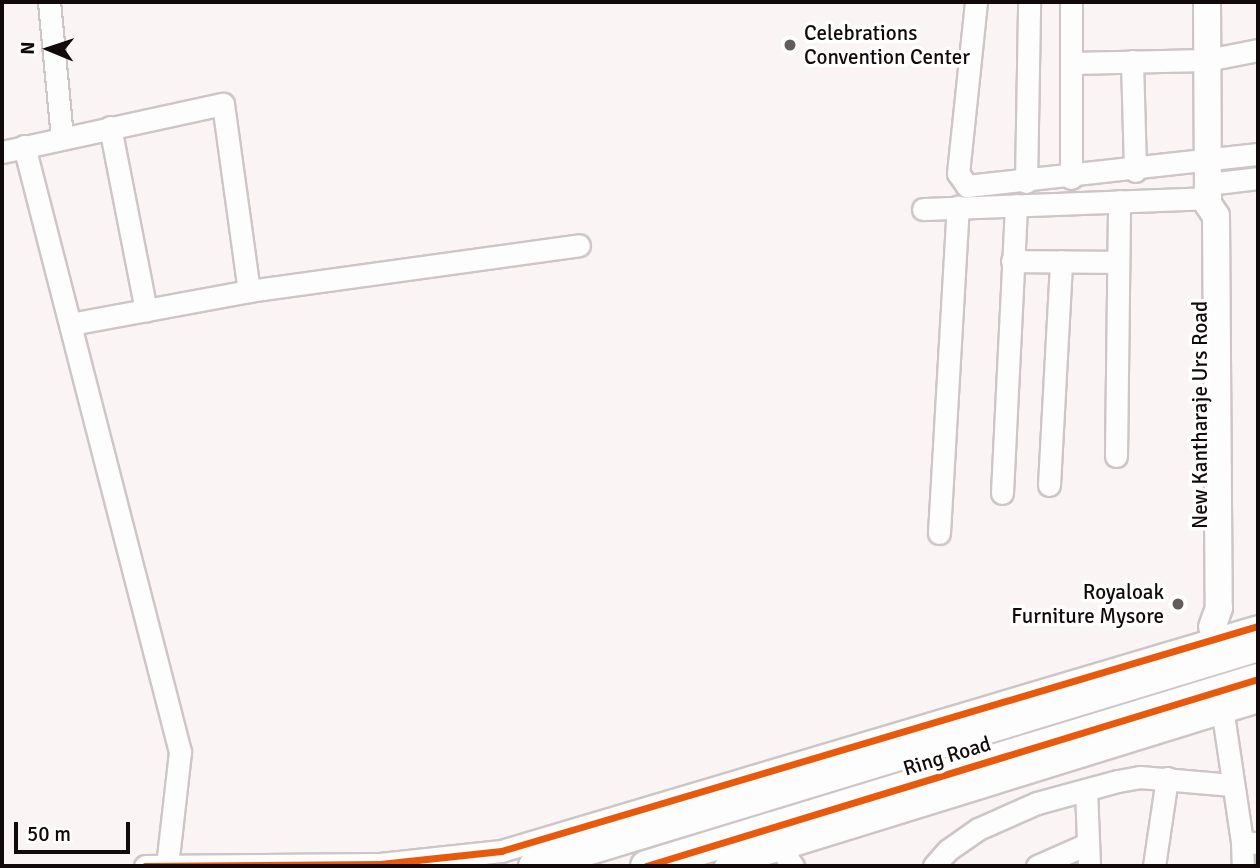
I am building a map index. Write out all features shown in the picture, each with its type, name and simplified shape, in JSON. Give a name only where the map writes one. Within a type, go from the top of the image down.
[{"type":"highway","name":"Ring Road","points":[[534,866],[1215,642],[1258,646]]},
{"type":"highway","name":"Ring Road","points":[[646,866],[1222,702],[1258,679]]},
{"type":"main road","name":"New Kantharaje Urs Road","points":[[1207,2],[1208,187],[1216,216],[1219,608],[1215,642],[1222,702]]},
{"type":"street","points":[[49,2],[62,137]]},
{"type":"street","points":[[976,2],[958,173],[967,186],[1135,171],[1208,187],[1258,155]]},
{"type":"street","points":[[1026,182],[1029,2]]},
{"type":"street","points":[[1071,2],[1071,178]]},
{"type":"street","points":[[1072,63],[1208,60],[1258,50]]},
{"type":"street","points":[[1132,61],[1135,171]]},
{"type":"street","points":[[2,152],[223,104],[250,292]]},
{"type":"street","points":[[110,127],[146,311]]},
{"type":"street","points":[[24,146],[180,752],[167,866]]},
{"type":"street","points":[[923,208],[1119,201],[1258,178]]},
{"type":"street","points":[[1116,456],[1119,201]]},
{"type":"street","points":[[1002,493],[1016,205]]},
{"type":"street","points":[[939,533],[958,207]]},
{"type":"street","points":[[71,324],[250,292],[579,246]]},
{"type":"street","points":[[1012,261],[1117,262]]},
{"type":"street","points":[[1049,485],[1061,261]]},
{"type":"street","points":[[145,866],[380,864],[501,851],[1215,642],[1258,626]]},
{"type":"street","points":[[725,866],[787,858],[1222,702],[1258,701]]},
{"type":"street","points":[[1222,702],[1232,785],[1250,842],[1243,866]]},
{"type":"street","points":[[934,866],[948,850],[978,829],[1037,803],[1140,777],[1232,785]]},
{"type":"street","points":[[1154,866],[1167,778]]},
{"type":"street","points":[[1037,866],[1087,856],[1086,790]]},
{"type":"cycle path","points":[[145,866],[380,864],[501,851],[1258,626]]},
{"type":"cycle path","points":[[646,866],[1258,679]]},
{"type":"place","name":"Celebrations Convention Center","points":[[790,45]]},
{"type":"place","name":"Royaloak Furniture Mysore","points":[[1178,604]]}]
